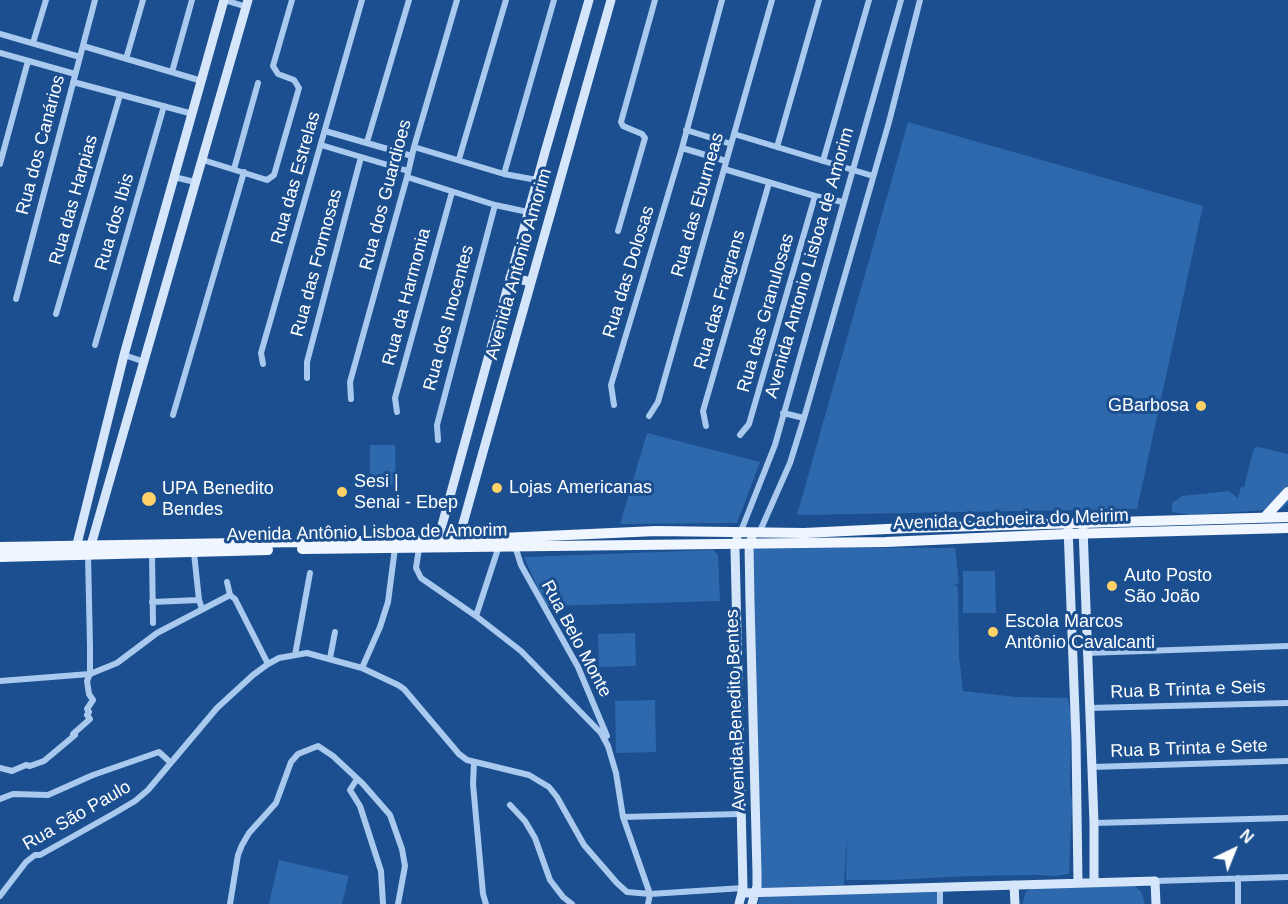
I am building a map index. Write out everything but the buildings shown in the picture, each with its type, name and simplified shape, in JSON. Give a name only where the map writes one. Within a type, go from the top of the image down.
[{"type":"main road","points":[[1264,518],[1288,492]]},
{"type":"main road","name":"Avenida Cachoeira do Meirim","points":[[1083,529],[1288,517]]},
{"type":"main road","name":"Avenida Cachoeira do Meirim","points":[[760,531],[804,532],[908,528],[1288,528]]},
{"type":"main road","name":"Avenida Cachoeira do Meirim","points":[[735,543],[886,542],[1068,529]]},
{"type":"main road","name":"Avenida Antônio Lisboa de Amorim","points":[[0,547],[89,550],[460,543],[656,531],[760,531]]},
{"type":"main road","name":"Avenida Antônio Lisboa de Amorim","points":[[89,550],[152,554],[419,548],[437,543]]},
{"type":"main road","name":"Avenida Antônio Lisboa de Amorim","points":[[460,543],[499,546],[735,543]]},
{"type":"main road","name":"Avenida Antônio Lisboa de Amorim","points":[[0,557],[75,550]]},
{"type":"street","points":[[33,44],[46,0]]},
{"type":"street","name":"Rua dos Canários","points":[[16,299],[95,0]]},
{"type":"street","points":[[126,59],[143,0]]},
{"type":"street","points":[[172,72],[192,0]]},
{"type":"street","points":[[0,768],[12,771],[44,761],[75,735],[73,734],[90,718],[87,715],[90,712],[87,709],[93,700],[89,694],[87,681],[90,674],[89,550],[248,4],[224,0],[124,355],[75,550]]},
{"type":"street","points":[[202,160],[267,180],[273,178],[298,88],[294,80],[278,74],[273,66],[292,0]]},
{"type":"street","name":"Rua das Estrelas","points":[[263,364],[261,353],[362,0]]},
{"type":"street","points":[[367,142],[409,0]]},
{"type":"street","name":"Rua dos Guardioes","points":[[351,399],[350,382],[457,0]]},
{"type":"street","points":[[459,159],[506,0]]},
{"type":"street","points":[[504,174],[554,0]]},
{"type":"street","name":"Avenida Antonio Amorim","points":[[437,543],[589,0]]},
{"type":"street","name":"Avenida Antonio Amorim","points":[[460,543],[461,531],[531,282],[554,218],[580,106],[611,0]]},
{"type":"street","points":[[618,231],[645,138],[644,135],[621,123],[655,0]]},
{"type":"street","name":"Rua das Dolosas","points":[[614,405],[611,386],[682,148],[722,0]]},
{"type":"street","name":"Rua das Eburneas","points":[[649,416],[658,402],[772,0]]},
{"type":"street","points":[[777,147],[819,0]]},
{"type":"street","points":[[823,161],[869,0]]},
{"type":"street","name":"Avenida Antonio Lisboa de Amorim","points":[[741,531],[765,476],[901,0]]},
{"type":"street","name":"Avenida Antonio Lisboa de Amorim","points":[[760,531],[790,463],[804,418],[920,0]]},
{"type":"street","points":[[0,34],[80,57]]},
{"type":"street","points":[[83,46],[202,81]]},
{"type":"street","points":[[0,53],[75,74]]},
{"type":"street","points":[[0,164],[28,61]]},
{"type":"street","points":[[73,82],[192,114]]},
{"type":"street","points":[[234,170],[258,83]]},
{"type":"street","name":"Rua das Harpias","points":[[56,314],[120,95]]},
{"type":"street","points":[[561,101],[580,106]]},
{"type":"street","name":"Rua dos Ibis","points":[[95,345],[164,106]]},
{"type":"street","points":[[686,130],[731,144]]},
{"type":"street","points":[[325,131],[412,156]]},
{"type":"street","points":[[734,134],[873,176]]},
{"type":"street","name":"Avenida Antonio Amorim","points":[[321,145],[361,157],[452,192],[528,212]]},
{"type":"street","name":"Avenida Antonio Amorim","points":[[414,147],[504,174],[537,180]]},
{"type":"street","points":[[682,148],[726,161]]},
{"type":"street","name":"Rua das Formosas","points":[[307,378],[307,362],[361,157]]},
{"type":"street","points":[[724,169],[843,202]]},
{"type":"street","points":[[173,415],[244,172]]},
{"type":"street","points":[[174,177],[195,182]]},
{"type":"street","name":"Rua das Fragrans","points":[[706,426],[703,411],[769,183]]},
{"type":"street","name":"Rua da Harmonia","points":[[397,412],[395,398],[452,192]]},
{"type":"street","name":"Rua das Granulosas","points":[[740,435],[749,424],[815,196]]},
{"type":"street","name":"Rua dos Inocentes","points":[[438,440],[436,424],[495,205]]},
{"type":"street","points":[[510,277],[531,282]]},
{"type":"street","points":[[124,355],[145,362]]},
{"type":"street","points":[[783,413],[804,418]]},
{"type":"street","points":[[461,452],[481,459]]},
{"type":"street","points":[[1068,529],[1076,740],[1078,883]]},
{"type":"street","points":[[1083,529],[1094,823],[1094,882]]},
{"type":"street","name":"Avenida Benedito Bentes","points":[[739,904],[743,891],[735,543],[741,531]]},
{"type":"street","points":[[749,543],[760,531]]},
{"type":"street","name":"Avenida Benedito Bentes","points":[[749,543],[757,873],[752,904]]},
{"type":"street","points":[[476,616],[499,546]]},
{"type":"street","name":"Rua Belo Monte","points":[[515,546],[521,565],[578,668],[603,724],[618,779],[623,818],[650,894]]},
{"type":"street","points":[[362,668],[388,602],[395,548]]},
{"type":"street","points":[[419,548],[416,568],[418,575],[521,651],[601,733],[608,746]]},
{"type":"street","points":[[194,553],[202,609]]},
{"type":"street","points":[[152,554],[153,623]]},
{"type":"street","points":[[295,655],[310,573]]},
{"type":"street","points":[[227,582],[230,595],[235,599],[268,664]]},
{"type":"street","points":[[0,681],[90,674],[117,663],[157,633],[230,595]]},
{"type":"street","points":[[152,602],[199,600]]},
{"type":"street","points":[[330,657],[335,632]]},
{"type":"street","points":[[1086,653],[1288,646]]},
{"type":"street","name":"Rua São Paulo","points":[[0,896],[26,862],[35,855],[40,855],[135,801],[148,790],[229,696],[268,664],[279,658],[307,653],[330,657],[388,679],[404,689],[459,754],[474,762]]},
{"type":"street","name":"Rua B Trinta e Seis","points":[[1089,708],[1288,703]]},
{"type":"street","points":[[1076,740],[1091,739]]},
{"type":"street","points":[[230,904],[238,855],[242,845],[249,833],[276,803],[291,762],[298,754],[318,746],[333,756],[390,815],[405,866],[398,904]]},
{"type":"street","name":"Rua São Paulo","points":[[0,799],[13,794],[48,795],[93,775],[159,752],[170,762]]},
{"type":"street","name":"Rua B Trinta e Sete","points":[[1092,767],[1288,761]]},
{"type":"street","points":[[486,904],[483,894],[473,783],[474,762],[529,775],[549,787],[584,845],[627,892],[650,894],[940,888],[1288,877]]},
{"type":"street","points":[[357,779],[350,789],[360,806],[381,871],[383,904]]},
{"type":"street","points":[[510,806],[525,821],[535,838],[550,880],[563,897],[572,904]]},
{"type":"street","points":[[623,818],[740,814]]},
{"type":"street","points":[[1094,823],[1288,818]]},
{"type":"street","points":[[1238,878],[1238,904]]},
{"type":"street","points":[[1155,880],[1156,904]]},
{"type":"street","points":[[1014,885],[1015,904]]},
{"type":"street","points":[[940,888],[940,904]]},
{"type":"street","points":[[648,904],[650,894]]},
{"type":"shaded area","points":[[908,122],[1203,206],[1137,509],[797,515]]},
{"type":"shaded area","points":[[647,433],[760,462],[737,523],[620,524]]},
{"type":"shaded area","points":[[370,445],[395,445],[396,485],[370,486]]},
{"type":"shaded area","points":[[1254,448],[1288,454],[1288,503],[1281,509],[1191,515],[1172,512],[1172,503],[1182,496],[1229,491],[1238,498],[1241,487],[1244,487]]},
{"type":"shaded area","points":[[750,547],[955,548],[959,583],[952,586],[957,585],[958,591],[959,656],[963,691],[1016,697],[1068,698],[1071,717],[1070,786],[1072,801],[1069,874],[846,880],[847,832],[844,885],[760,888],[757,713]]},
{"type":"shaded area","points":[[713,550],[718,555],[720,601],[546,606],[524,557]]},
{"type":"shaded area","points":[[963,571],[995,571],[996,613],[963,613]]},
{"type":"shaded area","points":[[635,633],[636,666],[599,667],[598,634]]},
{"type":"shaded area","points":[[655,700],[656,752],[616,753],[615,701]]},
{"type":"shaded area","points":[[279,860],[349,876],[342,904],[269,904]]},
{"type":"shaded area","points":[[1135,886],[1142,893],[1145,904],[1022,904],[1026,892],[1032,888]]},
{"type":"shaded area","points":[[937,892],[938,904],[758,904],[764,895]]},
{"type":"place","name":"GBarbosa","points":[[1201,406]]},
{"type":"place","name":"Lojas Americanas","points":[[497,488]]},
{"type":"place","name":"Sesi | Senai - Ebep","points":[[342,492]]},
{"type":"place","name":"UPA Benedito Bendes","points":[[149,499]]},
{"type":"place","name":"Auto Posto São João","points":[[1112,586]]},
{"type":"place","name":"Escola Marcos Antônio Cavalcanti","points":[[993,632]]}]
